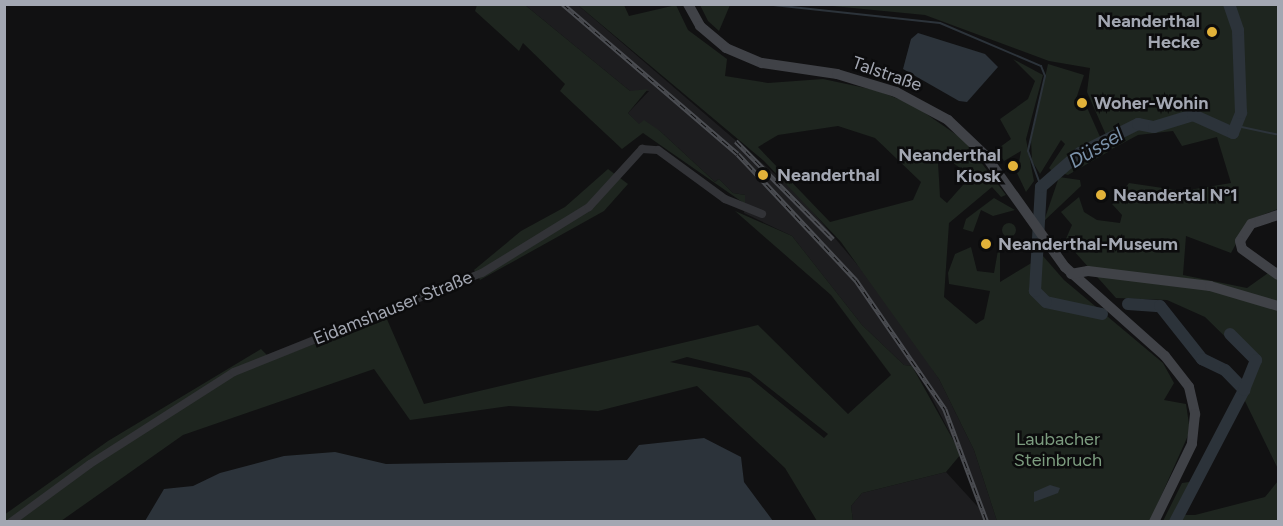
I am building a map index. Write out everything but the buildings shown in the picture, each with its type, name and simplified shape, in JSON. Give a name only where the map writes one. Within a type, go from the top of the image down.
[{"type":"main road","name":"Talstraße","points":[[688,4],[707,34],[737,54],[853,78],[934,111],[985,155],[1071,274],[1177,368],[1195,408],[1192,444],[1154,522]]},
{"type":"main road","points":[[1278,215],[1245,231],[1242,249],[1278,276]]},
{"type":"main road","points":[[1071,274],[1088,271],[1210,286],[1278,306]]},
{"type":"street","name":"Eidamshauser Straße","points":[[11,522],[90,464],[234,372],[482,273],[589,207],[642,149],[658,150],[726,199],[762,214]]},
{"type":"shaded area","points":[[525,5],[578,5],[797,193],[887,300],[939,379],[974,450],[997,521],[853,521],[851,506],[862,493],[946,472],[978,507],[961,454],[926,387],[912,366],[904,365],[862,325],[792,236],[744,213],[745,195],[733,193],[719,179],[715,182],[660,131],[639,125],[628,113],[649,91],[630,91]]},
{"type":"shaded area","points":[[918,33],[985,54],[998,67],[967,102],[959,101],[903,69],[911,39]]},
{"type":"shaded area","points":[[704,438],[741,457],[744,482],[773,521],[145,521],[164,489],[193,486],[220,473],[284,456],[335,452],[386,464],[627,460],[639,445]]},
{"type":"shaded area","points":[[1050,485],[1060,488],[1058,493],[1034,502],[1034,492]]},
{"type":"green space","points":[[477,5],[525,5],[630,91],[648,89],[628,113],[639,124],[644,120],[660,131],[715,182],[719,179],[733,193],[745,195],[745,204],[643,133],[622,149],[560,91],[565,84],[523,43],[519,51],[475,11]]},
{"type":"green space","name":"Laubacher Steinbruch","points":[[578,5],[624,5],[629,16],[676,5],[688,30],[727,59],[725,76],[768,83],[823,79],[875,90],[912,104],[964,140],[1006,195],[1001,197],[992,187],[949,223],[944,297],[976,324],[984,319],[990,291],[949,284],[948,273],[955,254],[971,247],[977,271],[994,273],[1000,239],[1000,282],[1043,256],[1064,280],[1163,363],[1174,383],[1164,400],[1186,404],[1190,431],[1150,521],[997,521],[974,450],[939,379],[841,242],[764,161]],"holes":[[[838,126],[875,138],[921,182],[913,200],[830,222],[758,147],[778,135]],[[945,157],[971,176],[947,203],[940,197],[938,162]]]},
{"type":"green space","points":[[700,5],[730,5],[719,31],[708,21]]},
{"type":"green space","points":[[822,5],[1278,5],[1278,209],[1249,220],[1231,253],[1186,236],[1183,275],[1247,288],[1278,266],[1278,469],[1244,399],[1256,367],[1205,317],[1167,300],[1116,298],[1065,241],[1072,225],[1061,212],[1079,197],[1084,212],[1097,220],[1120,223],[1122,215],[1112,204],[1129,183],[1183,191],[1231,183],[1217,137],[1182,146],[1173,131],[1138,135],[1112,149],[1109,143],[1117,138],[1112,132],[1106,135],[1087,92],[1090,68],[1049,61],[925,15]]},
{"type":"green space","points":[[1013,59],[1043,75],[1026,139],[1034,181],[1026,192],[1017,173],[1021,151],[1004,161],[996,150],[1011,139],[1000,119],[1028,99],[1035,81]]},
{"type":"green space","points":[[1048,64],[1084,75],[1076,99],[1085,103],[1101,139],[1053,172],[1049,168],[1065,144],[1061,140],[1040,174],[1032,161],[1031,140]]},
{"type":"green space","points":[[1104,145],[1108,152],[1068,175],[1061,173]]},
{"type":"green space","points":[[608,169],[628,184],[604,211],[480,280],[474,270],[521,231],[565,207]]},
{"type":"green space","points":[[1059,177],[1080,180],[1081,186],[1044,221]]},
{"type":"green space","points":[[994,198],[1015,210],[993,216],[981,210],[973,232],[963,229],[966,219]]},
{"type":"green space","points":[[735,211],[792,236],[862,325],[904,365],[912,366],[961,454],[946,472],[862,493],[851,506],[853,521],[817,521],[785,468],[697,386],[598,411],[509,406],[410,420],[374,369],[183,435],[61,521],[5,521],[4,515],[108,441],[261,349],[272,360],[386,317],[424,404],[758,325],[848,414],[891,375],[831,295]],"holes":[[[687,357],[749,372],[828,434],[824,438],[750,378],[670,362]]]},
{"type":"green space","points":[[1006,223],[1012,223],[1016,230],[1012,237],[1006,237],[1002,233],[1002,227]]},
{"type":"green space","points":[[1278,481],[1278,521],[1163,521],[1182,483],[1189,482],[1190,502],[1183,515],[1195,515],[1265,497]]},
{"type":"waterway","points":[[764,4],[940,23],[1041,66],[1045,76],[1028,151],[1041,187]]},
{"type":"waterway","name":"Düssel","points":[[1102,314],[1046,302],[1035,291],[1041,187],[1080,153],[1138,124],[1154,127],[1193,115],[1233,133],[1241,113],[1238,30],[1229,4]]},
{"type":"waterway","points":[[1237,126],[1276,134]]},
{"type":"waterway","name":"Düssel","points":[[1128,304],[1160,306],[1202,359],[1225,370],[1244,390],[1175,522]]},
{"type":"waterway","name":"Düssel","points":[[1230,334],[1256,360],[1244,390]]},
{"type":"railway","points":[[563,4],[738,154],[856,280],[945,409],[987,522]]},
{"type":"railway","points":[[736,141],[833,239]]},
{"type":"place","name":"Neanderthal Hecke","points":[[1212,32]]},
{"type":"place","name":"Woher-Wohin","points":[[1082,103]]},
{"type":"place","name":"Neanderthal Kiosk","points":[[1013,166]]},
{"type":"place","name":"Neanderthal","points":[[763,175]]},
{"type":"place","name":"Neandertal N°1","points":[[1101,195]]},
{"type":"place","name":"Neanderthal-Museum","points":[[986,244]]}]
